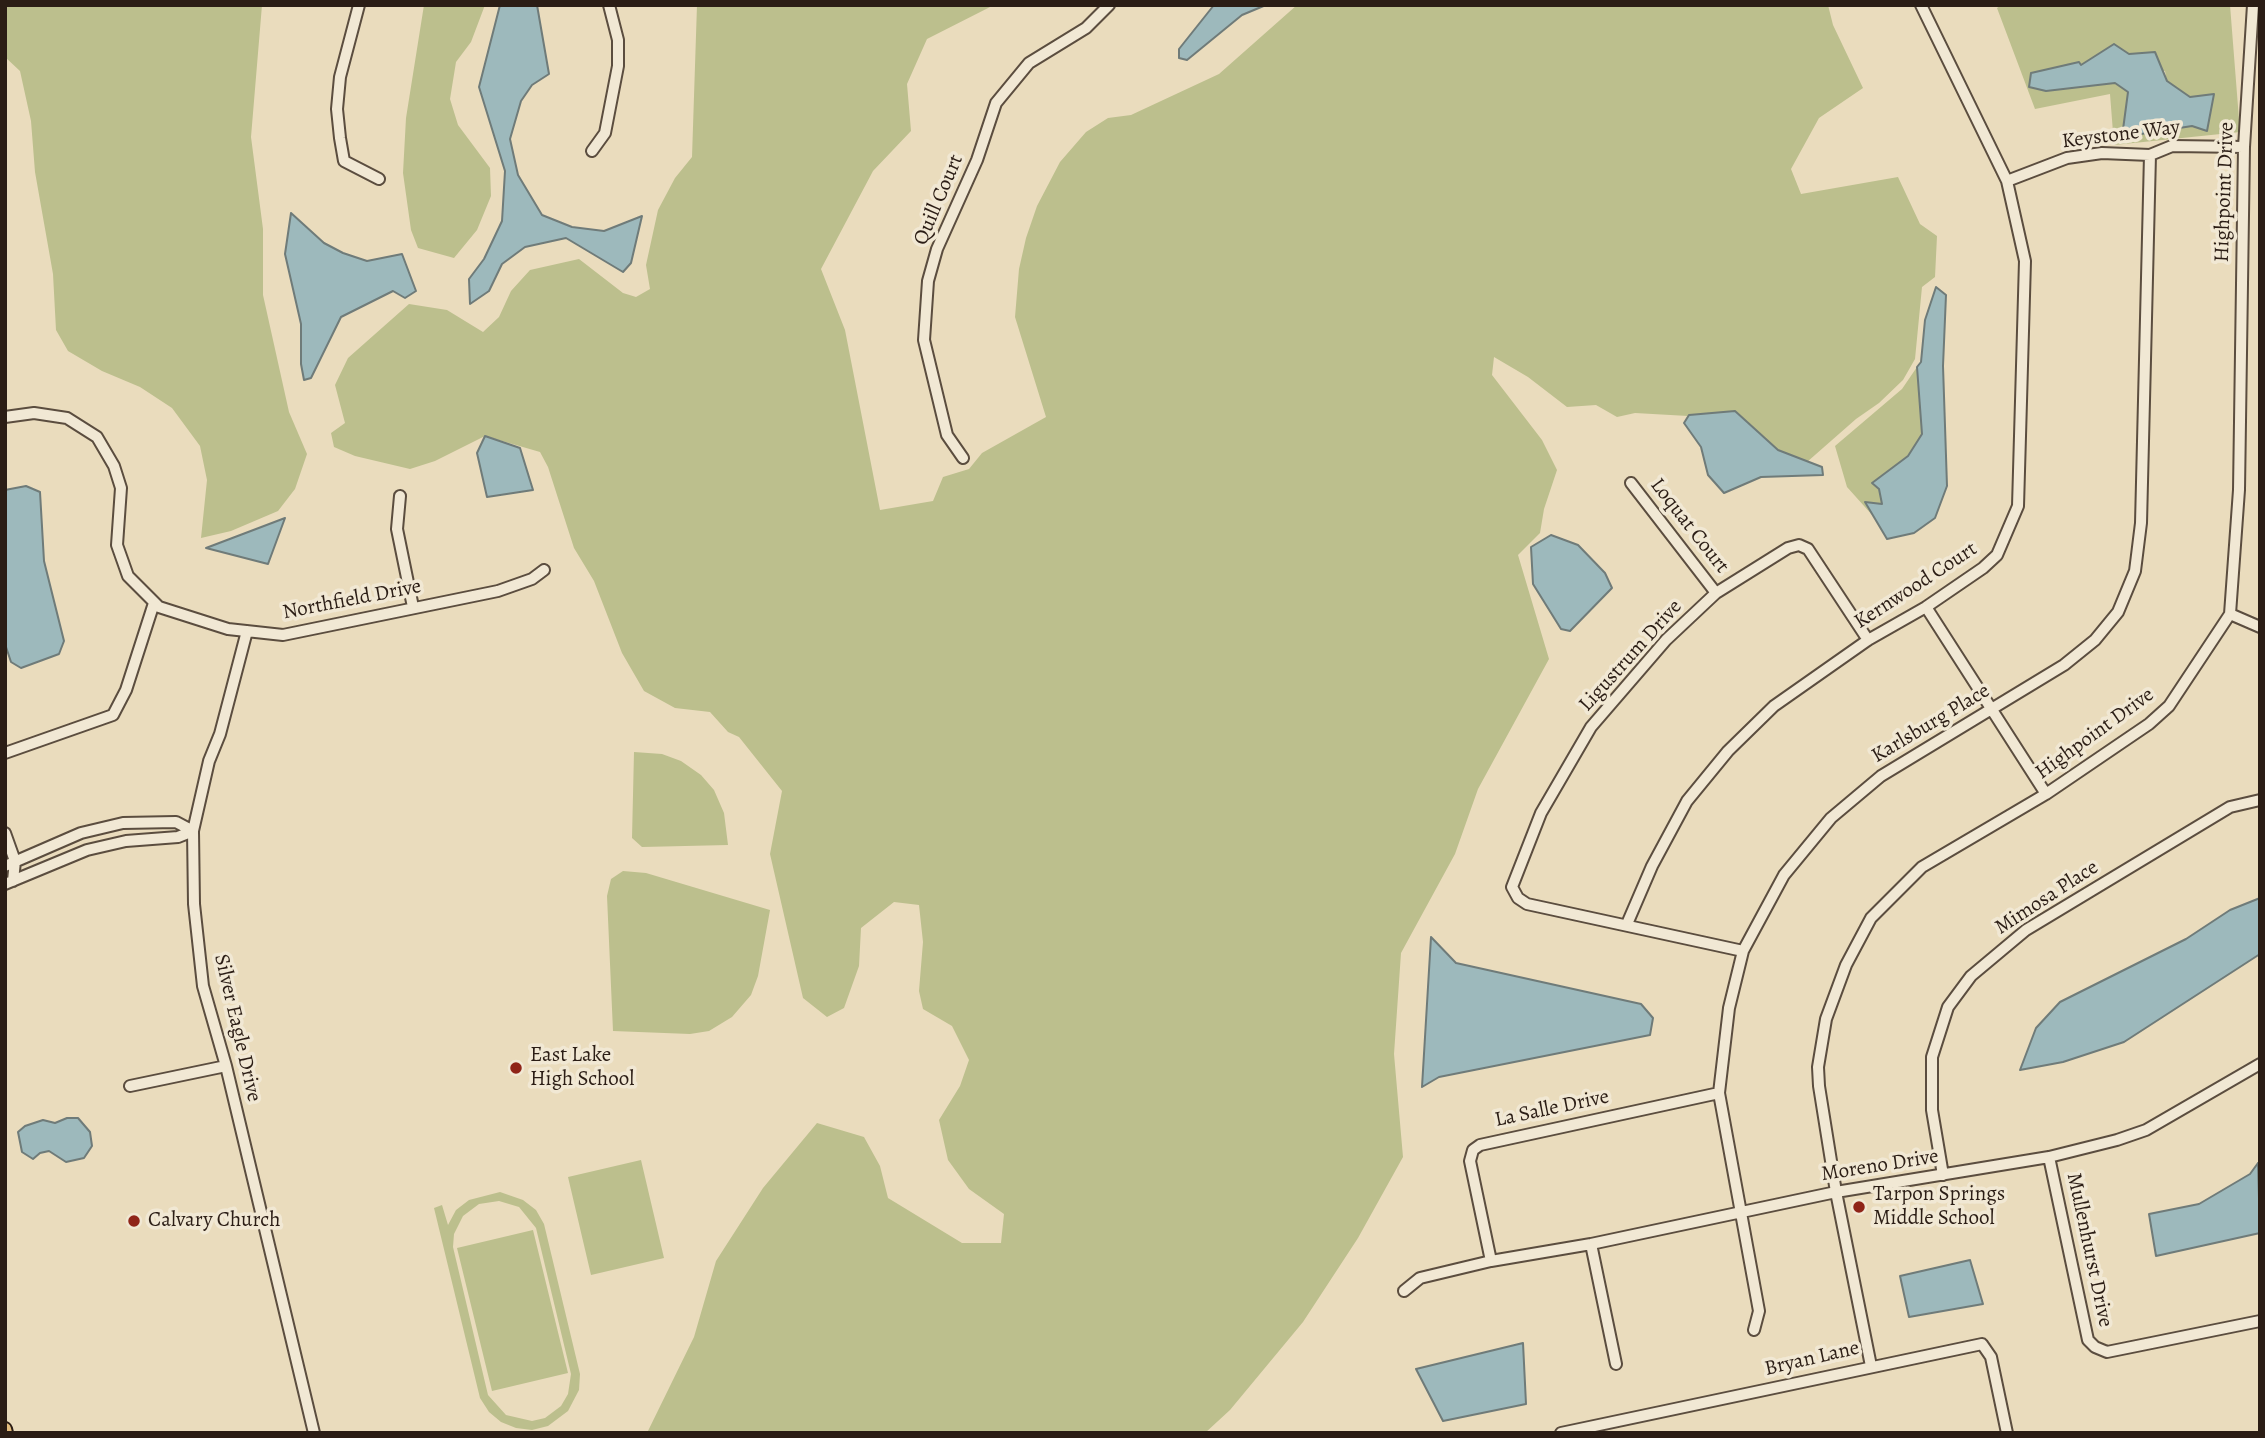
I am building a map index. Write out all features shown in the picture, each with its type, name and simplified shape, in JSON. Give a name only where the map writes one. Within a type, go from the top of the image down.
[{"type":"street","points":[[359,5],[340,77],[337,109],[340,138],[344,161],[379,179]]},
{"type":"street","points":[[592,151],[605,133],[618,66],[618,40],[609,5]]},
{"type":"street","name":"Quill Court","points":[[963,458],[947,435],[924,340],[928,281],[937,249],[977,160],[996,103],[1029,63],[1086,28],[1109,5]]},
{"type":"street","name":"Kernwood Court","points":[[1627,924],[1652,866],[1687,802],[1728,751],[1774,706],[1868,640],[1926,607],[1997,555],[2018,506],[2025,261],[2007,181],[1922,5]]},
{"type":"street","name":"Highpoint Drive","points":[[1871,1366],[1836,1192],[1818,1067],[1826,1019],[1852,953],[1871,918],[1922,867],[2046,794],[2149,724],[2169,706],[2230,614],[2239,490],[2244,147],[2253,5]]},
{"type":"street","name":"Keystone Way","points":[[2007,181],[2067,158],[2102,153],[2150,155],[2172,146],[2244,147]]},
{"type":"street","name":"Karlsburg Place","points":[[1754,1330],[1759,1311],[1719,1093],[1729,1008],[1743,951],[1784,875],[1831,818],[1881,776],[2064,664],[2095,640],[2118,612],[2135,572],[2141,523],[2150,155]]},
{"type":"street","name":"Northfield Drive","points":[[5,417],[34,413],[67,418],[97,437],[114,466],[121,488],[117,545],[128,576],[155,603],[228,629],[283,635],[498,591],[532,579],[544,570]]},
{"type":"street","name":"Loquat Court","points":[[1631,483],[1716,593]]},
{"type":"street","points":[[400,496],[397,529],[413,607]]},
{"type":"street","name":"Ligustrum Drive","points":[[1743,951],[1527,904],[1518,898],[1512,887],[1541,813],[1591,727],[1666,640],[1716,593],[1788,548],[1799,545],[1808,549],[1868,640]]},
{"type":"street","points":[[5,753],[113,715],[126,690],[155,603]]},
{"type":"street","points":[[1926,607],[2046,794]]},
{"type":"street","points":[[2230,614],[2260,627]]},
{"type":"street","name":"Silver Eagle Drive","points":[[247,631],[220,734],[209,761],[193,831],[194,904],[203,986],[226,1066],[314,1433]]},
{"type":"street","name":"Mimosa Place","points":[[1943,1175],[1932,1110],[1932,1057],[1948,1007],[1971,976],[2026,930],[2230,807],[2260,800]]},
{"type":"street","points":[[10,864],[81,833],[123,823],[176,822],[193,831]]},
{"type":"street","points":[[5,832],[10,864],[8,879],[87,850],[126,841],[178,837],[193,831]]},
{"type":"street","name":"Moreno Drive","points":[[1490,1261],[1591,1244],[1836,1192],[2049,1157],[2146,1130],[2260,1064]]},
{"type":"street","points":[[130,1086],[226,1066]]},
{"type":"street","name":"La Salle Drive","points":[[1490,1261],[1470,1161],[1473,1150],[1480,1145],[1719,1093]]},
{"type":"street","name":"Mullenhurst Drive","points":[[2049,1157],[2088,1340],[2095,1347],[2107,1352],[2260,1321]]},
{"type":"street","points":[[1591,1244],[1616,1364]]},
{"type":"street","points":[[1404,1291],[1420,1278],[1490,1261]]},
{"type":"street","name":"Bryan Lane","points":[[1560,1433],[1982,1344],[1991,1357],[2007,1433]]},
{"type":"green space","points":[[5,5],[262,5],[251,137],[263,229],[263,295],[289,412],[307,454],[295,489],[278,511],[231,531],[201,538],[207,480],[200,446],[172,408],[140,387],[102,371],[68,351],[56,330],[53,274],[35,172],[31,121],[20,71],[5,57]]},
{"type":"green space","points":[[424,5],[485,5],[471,42],[456,62],[450,99],[458,125],[490,168],[491,196],[477,230],[454,258],[418,248],[411,230],[403,173],[406,118]]},
{"type":"green space","points":[[697,5],[994,5],[927,39],[907,84],[911,131],[873,171],[821,269],[845,330],[880,510],[933,501],[943,477],[969,469],[982,453],[1046,417],[1015,317],[1019,269],[1026,238],[1037,206],[1060,162],[1086,132],[1108,118],[1131,115],[1219,74],[1297,5],[1828,5],[1833,25],[1863,88],[1819,118],[1791,169],[1801,194],[1898,177],[1920,224],[1937,236],[1935,277],[1922,287],[1915,359],[1903,380],[1807,462],[1778,450],[1735,411],[1688,416],[1635,413],[1617,417],[1596,405],[1567,407],[1528,377],[1494,357],[1492,375],[1542,440],[1557,470],[1544,509],[1540,533],[1518,555],[1549,659],[1478,789],[1455,854],[1401,953],[1394,1054],[1403,1157],[1358,1238],[1303,1322],[1230,1410],[1205,1433],[647,1433],[694,1337],[716,1261],[763,1188],[817,1123],[864,1137],[880,1166],[888,1198],[962,1243],[1001,1243],[1004,1214],[969,1189],[948,1160],[939,1120],[960,1086],[969,1060],[952,1026],[923,1009],[919,991],[923,942],[919,905],[894,902],[861,928],[859,966],[844,1008],[827,1017],[803,998],[770,854],[782,791],[739,737],[728,732],[710,712],[675,708],[644,691],[622,653],[594,581],[574,548],[548,467],[540,452],[485,436],[435,461],[410,469],[355,456],[334,447],[331,433],[345,423],[335,385],[348,358],[409,304],[447,310],[483,332],[499,317],[511,291],[530,270],[579,259],[623,293],[636,297],[650,289],[646,265],[658,210],[675,178],[692,157]]},
{"type":"green space","points":[[2001,5],[2230,5],[2240,132],[2114,145],[2110,94],[2035,109],[1997,8]],"holes":[[[2079,63],[2080,66],[2165,71],[2167,81],[2190,97],[2206,131],[2192,126],[2123,137],[2128,91],[2115,83],[2046,91]]]},
{"type":"green space","points":[[1917,367],[1922,434],[1908,456],[1873,484],[1879,489],[1882,504],[1866,503],[1873,516],[1847,487],[1835,446],[1902,389]]},
{"type":"green space","points":[[634,752],[662,754],[681,761],[701,775],[714,790],[724,813],[728,845],[642,847],[632,838]]},
{"type":"green space","points":[[623,871],[646,873],[770,910],[758,976],[751,995],[732,1017],[709,1031],[690,1034],[613,1031],[607,896],[611,879]]},
{"type":"green space","points":[[641,1160],[664,1258],[591,1275],[568,1177]]},
{"type":"green space","points":[[500,1192],[523,1200],[536,1210],[544,1224],[580,1374],[579,1390],[568,1411],[548,1426],[532,1430],[501,1422],[489,1412],[480,1398],[434,1208],[442,1205],[448,1225],[456,1210],[469,1200]],"holes":[[[499,1201],[519,1207],[536,1228],[571,1374],[568,1394],[561,1406],[545,1418],[532,1421],[506,1415],[488,1395],[453,1247],[454,1234],[463,1216],[479,1204]]]},
{"type":"green space","points":[[533,1230],[568,1373],[492,1391],[457,1248]]},
{"type":"water","points":[[500,5],[537,5],[549,74],[532,85],[521,101],[510,139],[518,175],[542,215],[572,227],[604,231],[642,216],[631,263],[623,272],[566,238],[525,247],[502,264],[489,291],[470,304],[469,279],[484,259],[502,221],[505,171],[479,87]]},
{"type":"water","points":[[1214,5],[1266,5],[1242,15],[1187,60],[1179,58],[1179,49]]},
{"type":"water","points":[[2114,44],[2129,54],[2155,52],[2167,81],[2190,97],[2214,94],[2207,131],[2192,126],[2122,137],[2128,92],[2115,83],[2046,91],[2029,87],[2031,73],[2079,62],[2081,65]]},
{"type":"water","points":[[291,213],[324,243],[343,253],[367,261],[402,254],[416,291],[405,298],[393,291],[341,317],[311,378],[304,380],[301,364],[301,324],[285,254]]},
{"type":"water","points":[[1936,287],[1946,295],[1943,366],[1947,486],[1935,518],[1914,533],[1887,539],[1865,502],[1882,504],[1879,489],[1872,483],[1908,456],[1922,434],[1917,367],[1921,362],[1925,320]]},
{"type":"water","points":[[1735,411],[1778,450],[1822,467],[1823,475],[1761,477],[1724,493],[1708,475],[1701,447],[1684,423],[1689,415]]},
{"type":"water","points":[[485,436],[520,448],[533,490],[487,497],[477,453]]},
{"type":"water","points":[[26,486],[40,492],[44,561],[64,641],[59,654],[21,668],[11,662],[5,644],[5,490]]},
{"type":"water","points":[[285,518],[268,564],[206,548]]},
{"type":"water","points":[[1551,535],[1578,545],[1605,573],[1612,588],[1570,631],[1561,629],[1533,584],[1531,547]]},
{"type":"water","points":[[2260,898],[2260,954],[2124,1042],[2063,1062],[2020,1070],[2036,1028],[2060,1002],[2186,939],[2230,910]]},
{"type":"water","points":[[1431,937],[1456,963],[1641,1004],[1653,1018],[1650,1035],[1439,1077],[1422,1087]]},
{"type":"water","points":[[67,1118],[78,1118],[90,1132],[92,1146],[84,1158],[66,1162],[49,1151],[40,1153],[33,1159],[22,1152],[18,1132],[25,1126],[43,1120],[55,1123]]},
{"type":"water","points":[[2258,1163],[2260,1233],[2156,1256],[2149,1214],[2199,1204],[2250,1174]]},
{"type":"water","points":[[1970,1260],[1983,1304],[1909,1317],[1900,1276]]},
{"type":"water","points":[[1523,1343],[1526,1404],[1443,1421],[1416,1369]]},
{"type":"place","name":"East Lake High School","points":[[516,1068]]},
{"type":"place","name":"Tarpon Springs Middle School","points":[[1859,1207]]},
{"type":"place","name":"Calvary Church","points":[[134,1221]]}]
